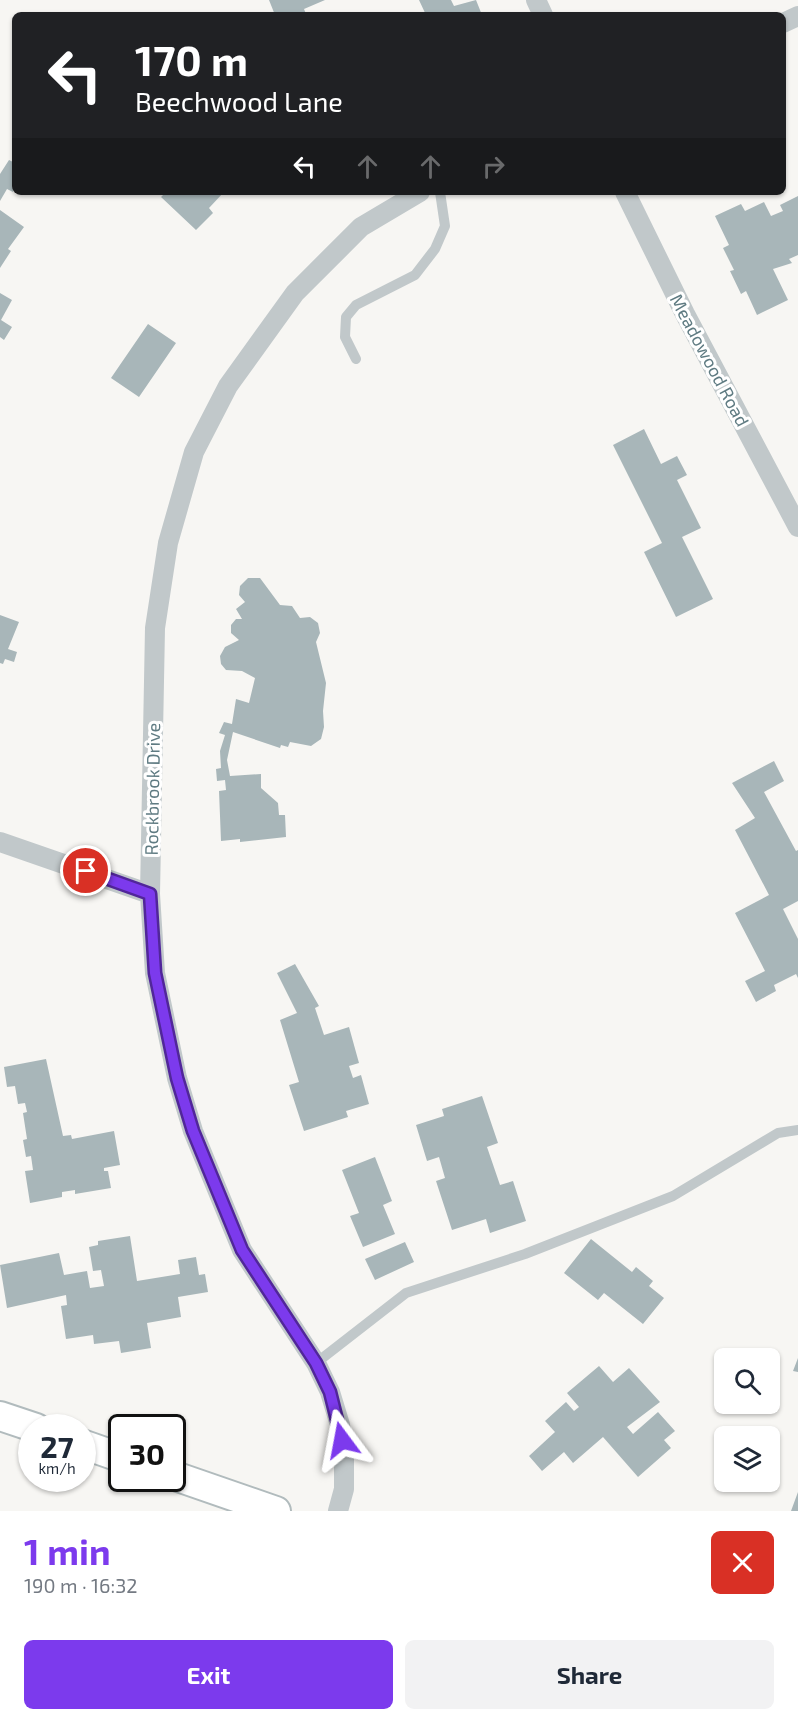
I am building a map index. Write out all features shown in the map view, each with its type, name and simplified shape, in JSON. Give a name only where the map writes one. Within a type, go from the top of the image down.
[{"type":"street","name":"Rockbrook Drive","points":[[338,1511],[344,1489],[340,1425],[330,1392],[316,1363],[242,1250],[193,1131],[177,1078],[155,973],[150,894],[155,628],[168,543],[194,452],[228,386],[295,293],[362,227],[415,195]]},
{"type":"street","name":"Meadowood Road","points":[[627,195],[690,324],[798,527]]},
{"type":"street","points":[[0,842],[150,894]]},
{"type":"street","points":[[0,1416],[18,1422]]},
{"type":"street","points":[[186,1480],[276,1511]]},
{"type":"lane","points":[[356,359],[345,337],[346,317],[356,305],[415,275],[429,258],[445,226],[440,195]]},
{"type":"lane","points":[[316,1363],[406,1293],[525,1254],[673,1196],[778,1133],[798,1130]]},
{"type":"building","points":[[269,0],[325,0],[304,9],[305,12],[274,12]]},
{"type":"building","points":[[419,0],[451,0],[454,6],[476,0],[481,12],[425,12]]},
{"type":"building","points":[[9,160],[12,162],[12,192],[7,189],[0,201],[0,174]]},
{"type":"building","points":[[163,195],[221,195],[209,208],[213,213],[196,230],[161,197]]},
{"type":"building","points":[[798,196],[798,255],[789,259],[792,263],[773,269],[788,300],[757,315],[746,291],[741,294],[730,271],[734,270],[723,248],[729,245],[715,216],[741,204],[745,211],[764,202],[771,216],[783,211],[780,205]]},
{"type":"building","points":[[0,210],[24,227],[8,249],[11,251],[0,268]]},
{"type":"building","points":[[0,293],[12,300],[1,320],[12,327],[4,340],[0,337]]},
{"type":"building","points":[[148,324],[176,343],[139,397],[111,378]]},
{"type":"building","points":[[644,429],[661,464],[677,456],[687,475],[677,480],[701,528],[682,537],[713,599],[676,617],[644,552],[662,543],[613,445]]},
{"type":"building","points":[[248,578],[260,578],[280,605],[292,606],[300,618],[310,617],[318,623],[320,633],[316,642],[326,683],[324,727],[321,739],[311,746],[290,742],[288,747],[281,745],[280,748],[233,732],[227,760],[230,776],[261,774],[261,788],[278,803],[279,815],[285,815],[286,837],[240,842],[240,839],[221,841],[219,791],[226,790],[225,780],[217,781],[216,769],[221,768],[220,751],[225,735],[219,733],[224,722],[232,724],[236,699],[249,703],[255,678],[242,671],[226,670],[221,664],[220,656],[225,647],[239,640],[231,633],[231,625],[236,619],[242,619],[236,609],[245,602],[239,595],[240,586]]},
{"type":"building","points":[[0,615],[19,622],[8,649],[17,652],[14,662],[5,659],[3,664],[0,663]]},
{"type":"building","points":[[774,761],[784,781],[764,792],[796,851],[798,850],[798,901],[783,909],[798,939],[798,978],[796,974],[774,985],[776,991],[756,1002],[745,981],[765,971],[735,913],[769,895],[735,830],[755,818],[732,783]]},
{"type":"building","points":[[295,964],[319,1006],[315,1008],[324,1035],[349,1027],[359,1063],[349,1066],[353,1078],[361,1075],[369,1104],[346,1111],[348,1117],[304,1131],[289,1085],[299,1082],[280,1020],[297,1013],[277,973]]},
{"type":"building","points":[[46,1059],[63,1136],[71,1135],[72,1139],[114,1131],[120,1165],[104,1168],[104,1171],[108,1171],[111,1188],[75,1194],[75,1190],[62,1192],[62,1197],[30,1203],[25,1171],[33,1170],[31,1156],[26,1157],[23,1140],[27,1139],[23,1113],[27,1112],[25,1103],[18,1104],[15,1086],[7,1087],[4,1067]]},
{"type":"building","points":[[482,1096],[498,1143],[487,1147],[500,1185],[513,1181],[526,1221],[490,1233],[486,1219],[452,1230],[436,1181],[445,1178],[439,1157],[427,1161],[416,1125],[444,1116],[442,1109]]},
{"type":"building","points":[[375,1157],[392,1201],[383,1205],[395,1234],[363,1247],[350,1216],[359,1213],[342,1170]]},
{"type":"building","points":[[130,1236],[137,1281],[180,1274],[178,1260],[196,1257],[199,1275],[205,1274],[208,1292],[178,1297],[181,1317],[147,1323],[151,1348],[121,1353],[119,1341],[94,1344],[93,1335],[66,1339],[61,1306],[67,1305],[66,1295],[7,1308],[0,1265],[59,1253],[64,1275],[87,1271],[90,1288],[104,1286],[101,1270],[93,1271],[89,1247],[98,1245],[98,1241]]},
{"type":"building","points":[[591,1239],[632,1272],[636,1267],[653,1281],[649,1286],[664,1298],[643,1324],[604,1293],[598,1300],[564,1273]]},
{"type":"building","points":[[405,1242],[414,1262],[375,1280],[365,1259]]},
{"type":"building","points":[[798,1358],[798,1372],[793,1371]]},
{"type":"building","points":[[599,1366],[613,1382],[629,1368],[660,1402],[627,1427],[633,1434],[658,1412],[675,1431],[664,1440],[671,1448],[638,1477],[603,1437],[573,1463],[564,1452],[542,1471],[529,1456],[555,1432],[545,1421],[566,1402],[574,1411],[579,1407],[567,1393]]},
{"type":"building","points":[[798,1492],[798,1511],[791,1511]]},
{"type":"route","points":[[86,871],[150,894],[155,973],[177,1078],[193,1131],[242,1250],[268,1285],[316,1363],[330,1392],[342,1440]]}]
